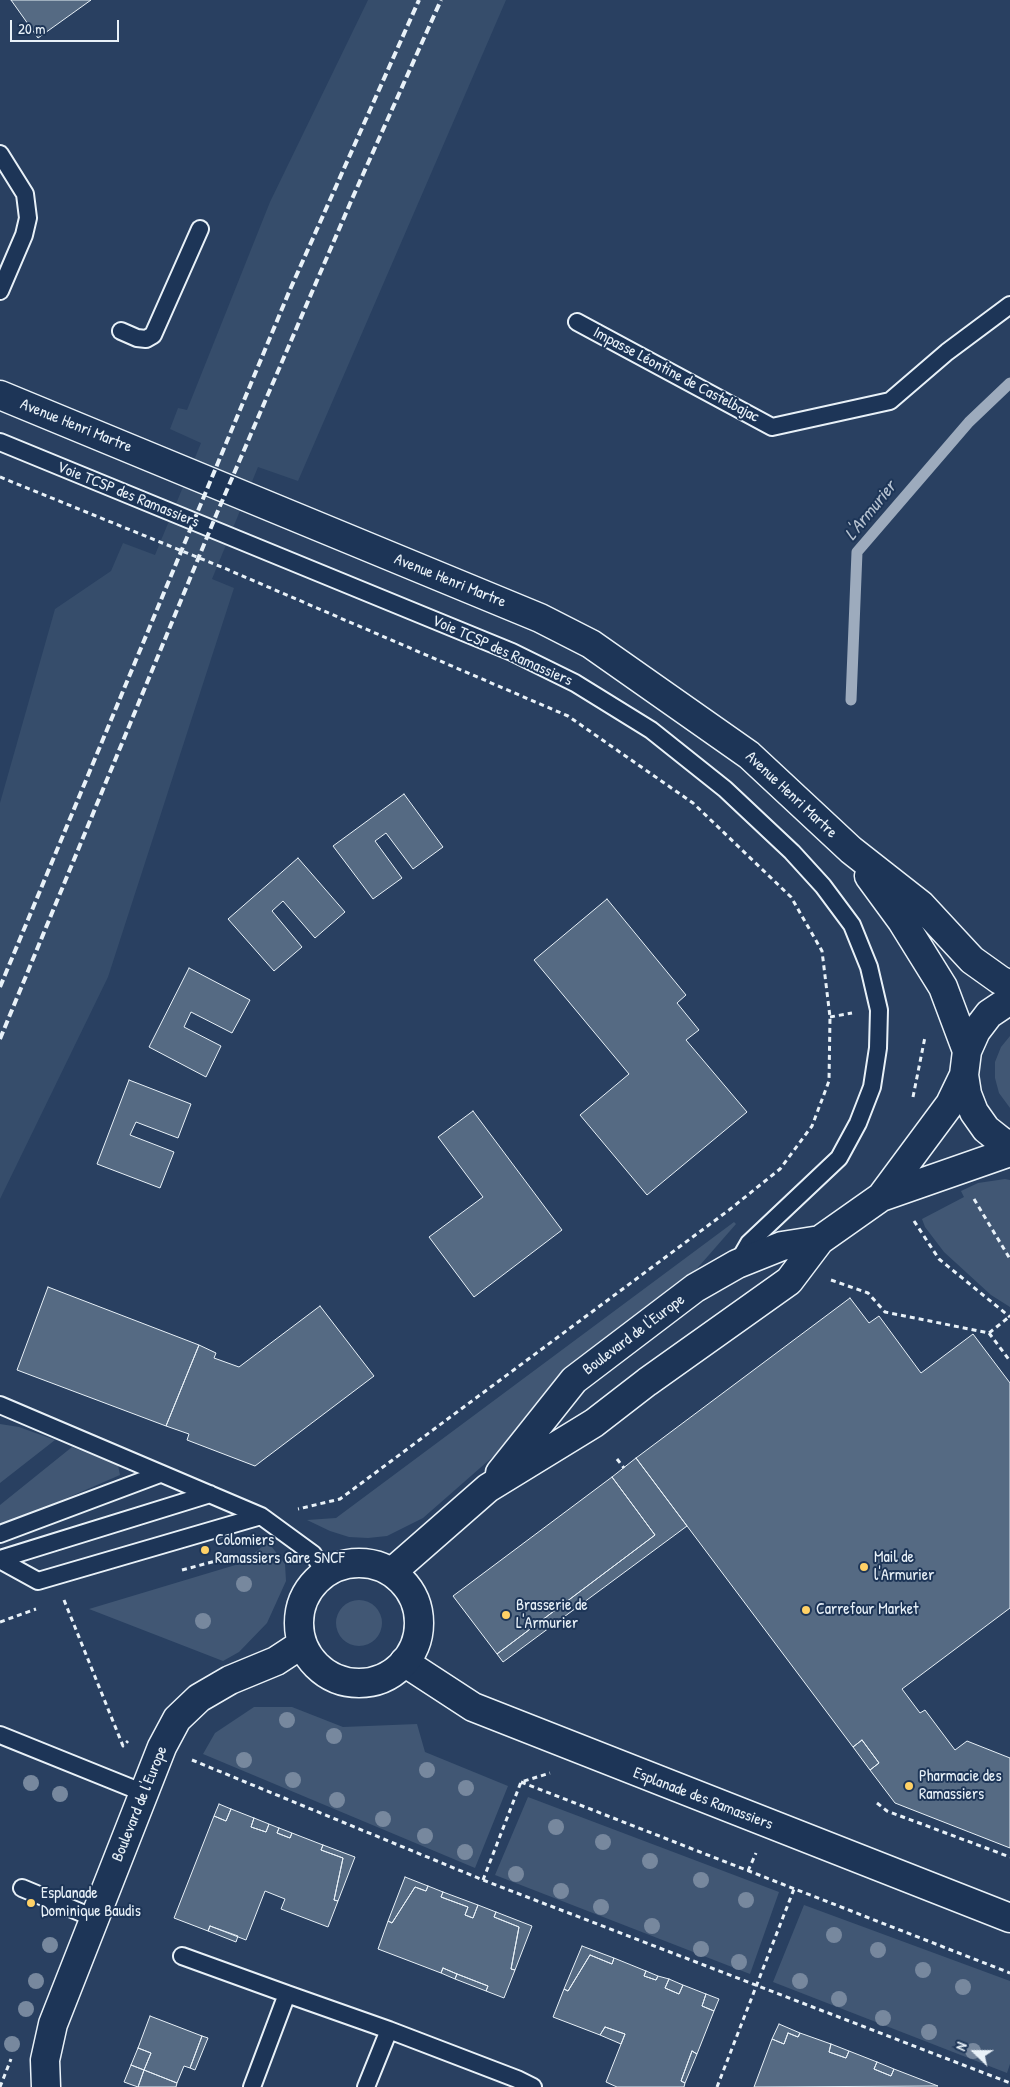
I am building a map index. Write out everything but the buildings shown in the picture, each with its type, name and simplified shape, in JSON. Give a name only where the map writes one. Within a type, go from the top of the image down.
[{"type":"main road","name":"Avenue Henri Martre","points":[[0,395],[540,618],[591,644],[749,755],[851,850],[921,905],[972,960],[1010,985]]},
{"type":"main road","name":"Avenue Henri Martre","points":[[851,850],[902,921],[943,987],[966,1063],[967,1094],[974,1112],[986,1128],[1001,1141],[1010,1145]]},
{"type":"main road","name":"Boulevard de l'Europe","points":[[881,1197],[950,1104],[976,1031],[990,1014],[1010,1000]]},
{"type":"main road","name":"Boulevard de l'Europe","points":[[392,1572],[488,1488],[594,1423],[646,1382],[789,1281],[820,1240],[881,1197],[1010,1152]]},
{"type":"main road","name":"Boulevard de l'Europe","points":[[488,1488],[574,1380],[695,1288],[737,1264],[782,1246],[820,1240]]},
{"type":"main road","points":[[359,1563],[376,1565],[392,1572],[410,1592],[417,1609],[419,1628],[414,1646],[404,1662],[384,1678],[360,1683],[336,1679],[316,1665],[302,1644],[299,1629],[300,1612],[304,1597],[313,1584],[325,1573],[341,1565],[359,1563]]},
{"type":"main road","name":"Boulevard de l'Europe","points":[[46,2087],[45,2060],[53,2024],[162,1747],[177,1718],[199,1698],[230,1680],[276,1661],[302,1644]]},
{"type":"main road","name":"Esplanade des Ramassiers","points":[[404,1662],[473,1708],[1010,1918]]},
{"type":"lane","points":[[0,154],[25,194],[28,218],[24,235],[0,291]]},
{"type":"lane","points":[[121,332],[137,338],[146,338],[153,335],[200,228]]},
{"type":"lane","name":"Impasse Léontine de Castelbajac","points":[[577,322],[772,427],[890,401],[947,352],[1010,305]]},
{"type":"lane","name":"Voie TCSP des Ramassiers","points":[[0,442],[512,652],[575,683],[651,730],[725,789],[792,852],[824,886],[852,925],[869,967],[880,1010],[878,1048],[872,1087],[858,1123],[838,1158],[749,1244],[737,1264]]},
{"type":"lane","points":[[0,1404],[261,1516],[313,1554],[325,1573]]},
{"type":"lane","points":[[0,1534],[160,1474]]},
{"type":"lane","points":[[0,1560],[210,1494]]},
{"type":"lane","points":[[0,1560],[38,1581],[261,1516]]},
{"type":"lane","points":[[0,1735],[144,1793]]},
{"type":"lane","points":[[22,1888],[94,1918]]},
{"type":"lane","points":[[182,1956],[389,2030],[517,2079],[533,2087]]},
{"type":"lane","points":[[252,2087],[287,1994]]},
{"type":"lane","points":[[366,2087],[389,2030]]},
{"type":"path","points":[[0,477],[224,568],[568,716],[693,803],[791,896],[822,951],[830,1017],[828,1080],[812,1126],[780,1169],[729,1210],[340,1499],[296,1510],[275,1526]]},
{"type":"path","points":[[970,1192],[1010,1259]]},
{"type":"path","points":[[912,1218],[939,1259],[1009,1317],[989,1333]]},
{"type":"path","points":[[828,1279],[868,1293],[885,1312],[989,1333],[1010,1361]]},
{"type":"path","points":[[617,1459],[624,1468]]},
{"type":"path","points":[[54,1602],[64,1599],[123,1746]]},
{"type":"path","points":[[0,1622],[45,1605]]},
{"type":"path","points":[[162,1747],[482,1880],[1010,2083]]},
{"type":"path","points":[[521,1782],[553,1772]]},
{"type":"path","points":[[482,1880],[521,1782]]},
{"type":"path","points":[[521,1782],[1010,1973]]},
{"type":"path","points":[[877,1803],[887,1811],[1010,1857]]},
{"type":"path","points":[[748,1871],[758,1849]]},
{"type":"path","points":[[717,2087],[794,1889]]},
{"type":"shaded area","points":[[368,0],[506,0],[298,481],[258,467],[212,579],[234,588],[108,977],[0,1199],[0,803],[55,609],[111,571],[123,543],[155,555],[201,443],[170,429],[178,408],[187,410],[270,202]]},
{"type":"shaded area","points":[[1010,1036],[1010,1108],[999,1093],[995,1078],[995,1062],[1001,1047]]},
{"type":"shaded area","points":[[1010,1180],[1010,1307],[991,1295],[944,1252],[925,1227],[922,1219],[964,1197],[961,1191],[978,1183]]},
{"type":"shaded area","points":[[734,1222],[736,1224],[694,1272],[553,1384],[496,1454],[423,1518],[387,1536],[368,1538],[349,1537],[330,1531],[307,1520],[336,1518]]},
{"type":"shaded area","points":[[0,1424],[19,1427],[55,1440],[0,1483]]},
{"type":"shaded area","points":[[72,1447],[118,1465],[120,1475],[0,1527],[0,1505]]},
{"type":"shaded area","points":[[268,1542],[285,1564],[286,1581],[267,1623],[239,1652],[223,1661],[89,1609],[242,1563]]},
{"type":"shaded area","points":[[359,1600],[372,1604],[378,1610],[382,1623],[378,1636],[372,1642],[359,1646],[346,1642],[340,1636],[336,1623],[340,1610],[346,1604]]},
{"type":"shaded area","points":[[254,1707],[292,1707],[343,1727],[417,1724],[425,1752],[508,1786],[475,1868],[203,1754],[215,1733]]},
{"type":"shaded area","points":[[528,1797],[779,1892],[750,1974],[495,1875]]},
{"type":"shaded area","points":[[804,1905],[1010,1981],[1010,2064],[1007,2073],[773,1982]]},
{"type":"waterway","name":"L'Armurier","points":[[851,700],[857,552],[969,422],[1010,383]]},
{"type":"railway","points":[[0,987],[289,292],[419,0]]},
{"type":"railway","points":[[0,1039],[217,513],[352,199],[441,0]]},
{"type":"place","name":"Colomiers Ramassiers Gare SNCF","points":[[205,1550]]},
{"type":"place","name":"Mail de l'Armurier","points":[[864,1567]]},
{"type":"place","name":"Carrefour Market","points":[[806,1610]]},
{"type":"place","name":"Brasserie de L'Armurier","points":[[506,1615]]},
{"type":"place","name":"Pharmacie des Ramassiers","points":[[909,1786]]},
{"type":"place","name":"Esplanade Dominique Baudis","points":[[31,1903]]}]
